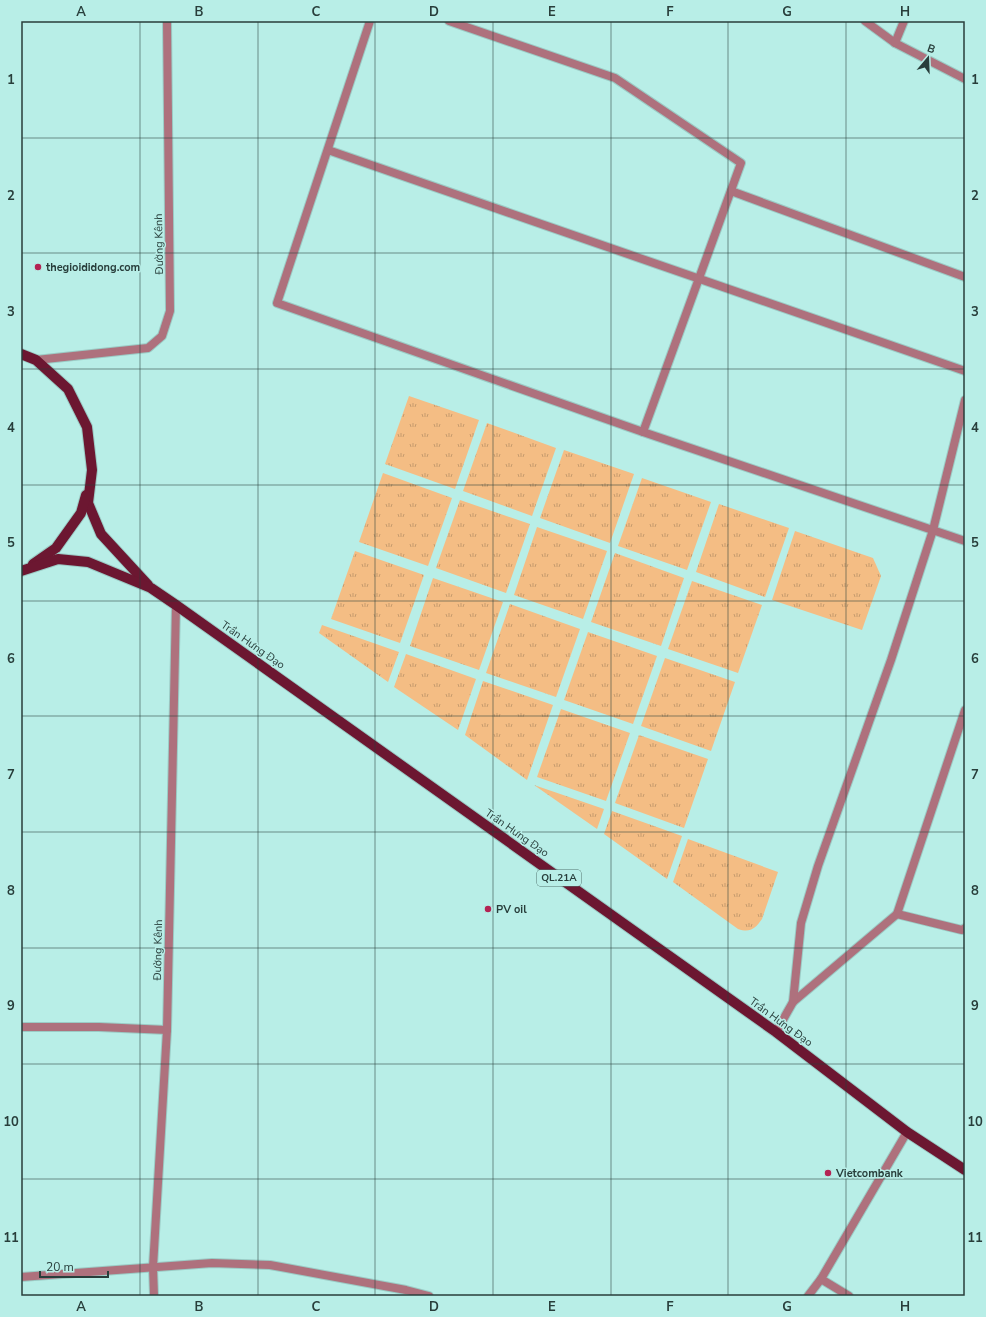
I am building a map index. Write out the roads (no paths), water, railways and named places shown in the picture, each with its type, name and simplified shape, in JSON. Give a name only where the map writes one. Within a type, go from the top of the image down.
[{"type":"main road","points":[[21,354],[36,360],[68,389],[87,427],[92,470],[88,503],[101,534],[151,588]]},
{"type":"main road","points":[[22,571],[56,548],[81,513],[92,470]]},
{"type":"main road","points":[[22,571],[58,559],[88,562],[151,588]]},
{"type":"main road","name":"Trần Hưng Đạo","points":[[151,588],[776,1032],[907,1132],[965,1170]]},
{"type":"street","name":"Đường Kênh","points":[[36,360],[148,348],[162,336],[170,311],[167,21]]},
{"type":"street","points":[[370,21],[277,303],[643,432],[965,541]]},
{"type":"street","points":[[449,21],[616,78],[741,163],[643,432]]},
{"type":"street","points":[[865,21],[895,43],[965,79]]},
{"type":"street","points":[[895,43],[904,21]]},
{"type":"street","points":[[328,150],[965,371]]},
{"type":"street","points":[[731,191],[965,277]]},
{"type":"street","points":[[793,1002],[801,922],[818,866],[891,660],[934,530],[965,400]]},
{"type":"street","name":"Đường Kênh","points":[[154,1296],[153,1267],[167,1030],[176,605]]},
{"type":"street","points":[[776,1032],[793,1002],[897,914],[965,710]]},
{"type":"street","points":[[897,914],[962,930],[965,928]]},
{"type":"street","points":[[21,1027],[99,1027],[167,1030]]},
{"type":"street","points":[[808,1296],[821,1279],[907,1132]]},
{"type":"street","points":[[21,1277],[212,1262],[270,1265],[406,1290],[429,1296]]},
{"type":"street","points":[[821,1279],[849,1296]]},
{"type":"place","name":"thegioididong.com","points":[[38,267]]},
{"type":"place","name":"PV oil","points":[[488,909]]},
{"type":"place","name":"Vietcombank","points":[[828,1173]]}]
